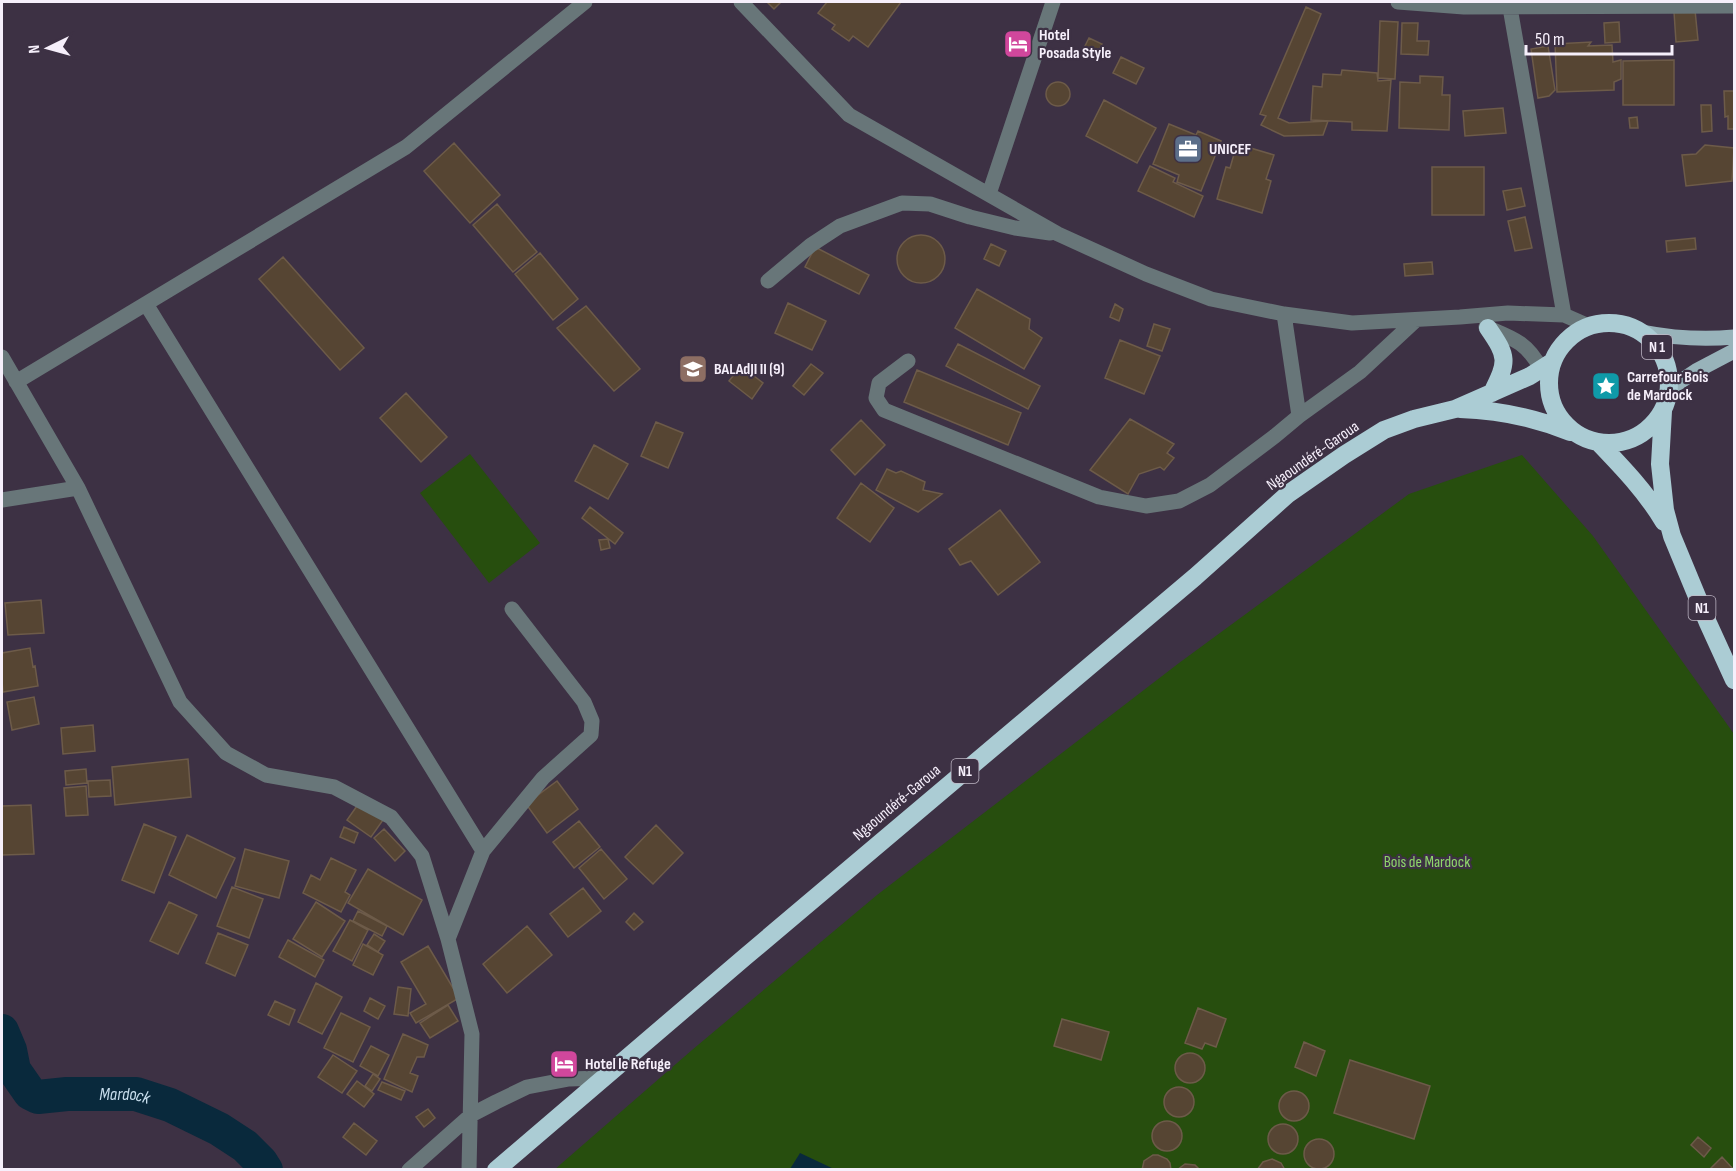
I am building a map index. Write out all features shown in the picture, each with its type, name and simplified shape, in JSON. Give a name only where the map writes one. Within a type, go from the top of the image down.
[{"type":"highway","name":"N 1","points":[[1616,323],[1642,332],[1658,348],[1667,367],[1669,389],[1663,411],[1647,430],[1624,442],[1599,443],[1575,434],[1561,420],[1551,402],[1546,365],[1573,334],[1589,326],[1616,323]]},
{"type":"highway","points":[[1488,328],[1502,347],[1504,356],[1500,378],[1492,393]]},
{"type":"highway","name":"Ngaoundéré-Garoua","points":[[496,1170],[1195,577],[1288,494],[1384,430],[1414,418],[1455,409],[1530,376],[1546,365]]},
{"type":"highway","name":"Ngaoundéré-Garoua","points":[[1455,409],[1516,414],[1546,422],[1575,434]]},
{"type":"highway","name":"N1","points":[[1663,411],[1660,464],[1665,510],[1672,536],[1734,680]]},
{"type":"highway","name":"N1","points":[[1599,443],[1644,493],[1672,536]]},
{"type":"main road","points":[[1642,332],[1696,339],[1734,337]]},
{"type":"main road","points":[[1669,389],[1696,371],[1734,351]]},
{"type":"street","points":[[16,382],[405,147],[585,2]]},
{"type":"street","points":[[741,2],[849,115],[1058,234],[1146,274],[1211,299],[1284,314],[1352,323],[1508,313],[1564,315],[1589,326]]},
{"type":"street","points":[[989,194],[1053,2]]},
{"type":"street","points":[[1398,2],[1464,7],[1510,4],[1734,6]]},
{"type":"street","points":[[1510,4],[1564,315]]},
{"type":"street","points":[[768,281],[811,244],[840,226],[902,203],[930,204],[1016,228],[1058,234]]},
{"type":"street","points":[[146,304],[483,850]]},
{"type":"street","points":[[1284,314],[1299,416]]},
{"type":"street","points":[[1461,317],[1523,344],[1546,365]]},
{"type":"street","points":[[908,361],[879,383],[876,398],[884,410],[1099,497],[1146,506],[1179,501],[1210,485],[1360,372],[1416,320]]},
{"type":"street","points":[[2,357],[78,488],[180,702],[226,753],[266,775],[334,787],[391,817],[422,856],[448,939],[472,1034],[469,1170]]},
{"type":"street","points":[[2,500],[78,488]]},
{"type":"street","points":[[448,939],[483,850],[543,778],[591,735],[592,721],[584,702],[512,609]]},
{"type":"street","points":[[409,1170],[471,1115],[527,1087],[569,1079],[603,1078]]},
{"type":"green space","points":[[470,454],[540,543],[489,583],[420,493]]},
{"type":"green space","name":"Bois de Mardock","points":[[1522,455],[1593,536],[1734,734],[1734,1169],[554,1170],[692,1050],[877,895],[1179,663],[1409,494]]},
{"type":"water","points":[[800,1153],[834,1169],[790,1169]]},
{"type":"building","points":[[767,2],[781,2],[774,9]]},
{"type":"building","points":[[827,2],[901,2],[868,47],[853,36],[849,41],[832,29],[835,25],[818,13]]},
{"type":"building","points":[[1306,7],[1321,14],[1278,118],[1289,123],[1328,121],[1323,135],[1284,136],[1261,125],[1266,116],[1260,114]]},
{"type":"building","points":[[1695,10],[1698,40],[1676,42],[1674,12]]},
{"type":"building","points":[[1380,21],[1398,22],[1395,79],[1378,78]]},
{"type":"building","points":[[1619,22],[1620,42],[1605,43],[1604,23]]},
{"type":"building","points":[[1402,23],[1418,23],[1417,41],[1429,41],[1428,55],[1401,54]]},
{"type":"building","points":[[1089,38],[1102,44],[1095,57],[1083,50]]},
{"type":"building","points":[[1591,42],[1588,46],[1612,45],[1613,62],[1621,60],[1621,79],[1614,82],[1614,90],[1557,92],[1555,44]]},
{"type":"building","points":[[1548,46],[1555,90],[1549,96],[1538,98],[1531,49]]},
{"type":"building","points":[[1121,57],[1144,68],[1136,84],[1113,73]]},
{"type":"building","points":[[1674,60],[1674,105],[1623,105],[1623,61]]},
{"type":"building","points":[[1342,70],[1377,73],[1378,81],[1391,80],[1387,131],[1352,130],[1352,122],[1311,120],[1313,86],[1322,87],[1323,74],[1341,75]]},
{"type":"building","points":[[1420,76],[1443,77],[1442,95],[1450,95],[1449,130],[1399,128],[1400,82],[1420,83]]},
{"type":"building","points":[[1058,82],[1063,83],[1069,89],[1069,99],[1063,105],[1058,106],[1053,105],[1047,99],[1046,94],[1047,89],[1053,83]]},
{"type":"building","points":[[1724,91],[1734,91],[1734,129],[1728,129]]},
{"type":"building","points":[[1104,100],[1156,128],[1137,163],[1086,136]]},
{"type":"building","points":[[1701,105],[1711,105],[1712,131],[1702,132]]},
{"type":"building","points":[[1503,108],[1506,133],[1465,136],[1463,111]]},
{"type":"building","points":[[1637,117],[1638,128],[1630,128],[1629,118]]},
{"type":"building","points":[[1169,124],[1196,135],[1198,131],[1221,141],[1201,191],[1177,182],[1179,175],[1153,164]]},
{"type":"building","points":[[454,143],[500,195],[470,223],[424,171]]},
{"type":"building","points":[[1237,144],[1274,155],[1266,179],[1271,181],[1262,213],[1217,199],[1226,167],[1230,168]]},
{"type":"building","points":[[1705,145],[1734,148],[1732,181],[1686,186],[1682,155],[1696,154]]},
{"type":"building","points":[[1150,166],[1175,178],[1173,182],[1203,196],[1194,217],[1138,191]]},
{"type":"building","points":[[1432,167],[1484,167],[1484,215],[1432,215]]},
{"type":"building","points":[[1521,188],[1525,206],[1507,210],[1503,191]]},
{"type":"building","points":[[497,204],[537,252],[513,272],[473,225]]},
{"type":"building","points":[[1525,217],[1532,248],[1515,251],[1508,221]]},
{"type":"building","points":[[921,235],[938,242],[945,259],[938,276],[921,283],[904,276],[897,259],[904,242]]},
{"type":"building","points":[[1695,238],[1696,249],[1667,252],[1666,241]]},
{"type":"building","points":[[991,244],[1006,251],[999,266],[984,259]]},
{"type":"building","points":[[815,247],[869,275],[859,294],[805,267]]},
{"type":"building","points":[[540,253],[578,299],[553,320],[515,274]]},
{"type":"building","points":[[283,257],[364,348],[340,370],[259,279]]},
{"type":"building","points":[[1432,262],[1433,274],[1405,276],[1404,264]]},
{"type":"building","points":[[977,289],[1030,319],[1029,329],[1042,338],[1024,369],[955,328]]},
{"type":"building","points":[[788,303],[826,321],[812,350],[775,333]]},
{"type":"building","points":[[1115,304],[1123,309],[1119,321],[1110,317]]},
{"type":"building","points":[[586,306],[640,369],[614,391],[557,328]]},
{"type":"building","points":[[1154,324],[1170,329],[1162,351],[1147,346]]},
{"type":"building","points":[[1120,340],[1160,356],[1144,394],[1105,378]]},
{"type":"building","points":[[958,344],[1040,386],[1028,409],[946,366]]},
{"type":"building","points":[[811,364],[823,373],[804,395],[793,386]]},
{"type":"building","points":[[741,366],[763,383],[752,399],[729,381]]},
{"type":"building","points":[[917,370],[1021,413],[1008,445],[904,402]]},
{"type":"building","points":[[406,393],[447,437],[421,462],[380,418]]},
{"type":"building","points":[[1130,419],[1174,444],[1167,453],[1174,458],[1164,470],[1160,467],[1139,474],[1128,494],[1090,470]]},
{"type":"building","points":[[861,420],[885,445],[855,475],[831,450]]},
{"type":"building","points":[[656,422],[683,433],[668,468],[641,456]]},
{"type":"building","points":[[594,445],[628,464],[608,499],[575,481]]},
{"type":"building","points":[[887,469],[896,473],[901,471],[925,482],[923,490],[942,494],[918,512],[876,490]]},
{"type":"building","points":[[861,483],[894,508],[870,542],[837,518]]},
{"type":"building","points":[[590,507],[623,533],[615,544],[582,518]]},
{"type":"building","points":[[1000,510],[1040,562],[998,595],[971,561],[960,565],[949,549]]},
{"type":"building","points":[[608,539],[610,548],[601,550],[599,540]]},
{"type":"building","points":[[41,600],[44,633],[8,635],[5,603]]},
{"type":"building","points":[[30,648],[38,686],[3,692],[2,653]]},
{"type":"building","points":[[34,697],[39,724],[12,730],[7,702]]},
{"type":"building","points":[[93,725],[95,751],[63,754],[61,728]]},
{"type":"building","points":[[188,759],[191,797],[115,805],[112,767]]},
{"type":"building","points":[[86,769],[87,783],[66,785],[65,771]]},
{"type":"building","points":[[110,780],[111,796],[89,797],[88,781]]},
{"type":"building","points":[[557,781],[578,809],[547,833],[526,804]]},
{"type":"building","points":[[86,786],[88,815],[66,816],[64,788]]},
{"type":"building","points":[[359,803],[383,820],[371,837],[347,820]]},
{"type":"building","points":[[31,805],[34,854],[2,855],[2,806]]},
{"type":"building","points":[[579,821],[600,847],[574,868],[553,842]]},
{"type":"building","points":[[144,824],[176,837],[154,893],[122,880]]},
{"type":"building","points":[[656,825],[683,853],[653,884],[625,857]]},
{"type":"building","points":[[344,827],[358,833],[354,843],[340,837]]},
{"type":"building","points":[[384,829],[405,851],[395,861],[374,838]]},
{"type":"building","points":[[187,835],[235,858],[216,898],[169,875]]},
{"type":"building","points":[[245,849],[289,861],[279,898],[235,886]]},
{"type":"building","points":[[601,849],[627,879],[604,899],[579,868]]},
{"type":"building","points":[[331,858],[356,870],[345,892],[350,895],[341,912],[303,893],[311,875],[320,880]]},
{"type":"building","points":[[368,869],[422,900],[403,935],[348,903]]},
{"type":"building","points":[[232,887],[263,899],[249,938],[217,926]]},
{"type":"building","points":[[583,888],[601,911],[568,937],[550,914]]},
{"type":"building","points":[[169,902],[197,915],[178,954],[150,941]]},
{"type":"building","points":[[316,902],[345,921],[322,957],[293,939]]},
{"type":"building","points":[[358,911],[387,926],[382,936],[353,921]]},
{"type":"building","points":[[634,913],[643,922],[634,930],[626,922]]},
{"type":"building","points":[[350,920],[368,930],[352,961],[333,951]]},
{"type":"building","points":[[527,926],[552,955],[507,993],[483,964]]},
{"type":"building","points":[[218,933],[248,945],[235,976],[206,963]]},
{"type":"building","points":[[374,934],[385,941],[378,952],[367,945]]},
{"type":"building","points":[[288,940],[324,960],[315,977],[279,957]]},
{"type":"building","points":[[363,944],[383,955],[373,975],[353,965]]},
{"type":"building","points":[[428,946],[459,998],[416,1023],[410,1013],[426,1004],[401,962]]},
{"type":"building","points":[[316,983],[342,997],[322,1034],[298,1022]]},
{"type":"building","points":[[398,987],[411,989],[408,1016],[394,1014]]},
{"type":"building","points":[[370,998],[385,1006],[378,1019],[364,1011]]},
{"type":"building","points":[[275,1001],[295,1010],[289,1025],[268,1015]]},
{"type":"building","points":[[448,1005],[458,1021],[430,1038],[420,1023]]},
{"type":"building","points":[[1198,1008],[1226,1019],[1216,1047],[1205,1043],[1202,1049],[1185,1043]]},
{"type":"building","points":[[341,1013],[370,1027],[353,1062],[324,1048]]},
{"type":"building","points":[[1062,1019],[1109,1032],[1101,1060],[1054,1046]]},
{"type":"building","points":[[403,1034],[428,1045],[424,1057],[417,1057],[410,1073],[418,1076],[412,1092],[384,1079]]},
{"type":"building","points":[[1304,1042],[1325,1051],[1316,1076],[1295,1067]]},
{"type":"building","points":[[371,1046],[389,1055],[378,1076],[360,1066]]},
{"type":"building","points":[[1190,1053],[1196,1054],[1204,1062],[1204,1074],[1196,1082],[1190,1083],[1184,1082],[1176,1074],[1175,1068],[1176,1062],[1184,1054]]},
{"type":"building","points":[[333,1055],[357,1071],[342,1093],[318,1077]]},
{"type":"building","points":[[1350,1060],[1430,1086],[1414,1139],[1334,1113]]},
{"type":"building","points":[[373,1074],[380,1079],[372,1091],[365,1086]]},
{"type":"building","points":[[357,1081],[374,1094],[364,1107],[347,1094]]},
{"type":"building","points":[[382,1082],[405,1091],[401,1100],[378,1090]]},
{"type":"building","points":[[1179,1087],[1185,1088],[1193,1096],[1193,1108],[1185,1116],[1179,1117],[1173,1116],[1165,1108],[1164,1102],[1165,1096],[1173,1088]]},
{"type":"building","points":[[1294,1091],[1300,1092],[1308,1100],[1308,1112],[1300,1120],[1294,1121],[1288,1120],[1280,1112],[1279,1106],[1280,1100],[1288,1092]]},
{"type":"building","points":[[428,1109],[435,1118],[424,1127],[416,1117]]},
{"type":"building","points":[[1167,1121],[1173,1122],[1181,1130],[1181,1142],[1173,1150],[1167,1151],[1161,1150],[1153,1142],[1152,1136],[1153,1130],[1161,1122]]},
{"type":"building","points":[[354,1123],[377,1141],[366,1155],[343,1137]]},
{"type":"building","points":[[1283,1124],[1289,1125],[1297,1133],[1297,1145],[1289,1153],[1283,1154],[1277,1153],[1269,1145],[1268,1139],[1269,1133],[1277,1125]]},
{"type":"building","points":[[1698,1137],[1711,1148],[1704,1157],[1691,1145]]},
{"type":"building","points":[[1319,1139],[1325,1140],[1333,1148],[1333,1160],[1325,1168],[1319,1169],[1313,1168],[1305,1160],[1304,1154],[1305,1148],[1313,1140]]},
{"type":"building","points":[[1153,1155],[1167,1159],[1171,1170],[1142,1170],[1144,1161]]},
{"type":"building","points":[[1722,1157],[1734,1170],[1713,1170],[1711,1168]]},
{"type":"building","points":[[1272,1159],[1281,1163],[1285,1170],[1257,1170],[1263,1162]]},
{"type":"building","points":[[1185,1164],[1195,1165],[1200,1170],[1177,1170]]},
{"type":"waterway","name":"Mardock","points":[[2,1031],[10,1050],[14,1070],[30,1093],[38,1097],[67,1094],[136,1094],[170,1105],[219,1129],[245,1146],[266,1170]]},
{"type":"place","name":"Hotel Posada Style","points":[[1018,44]]},
{"type":"place","name":"UNICEF","points":[[1188,149]]},
{"type":"place","name":"BALAdJI II (9)","points":[[693,369]]},
{"type":"place","name":"Carrefour Bois de Mardock","points":[[1606,386]]},
{"type":"place","name":"Hotel le Refuge","points":[[564,1064]]}]
